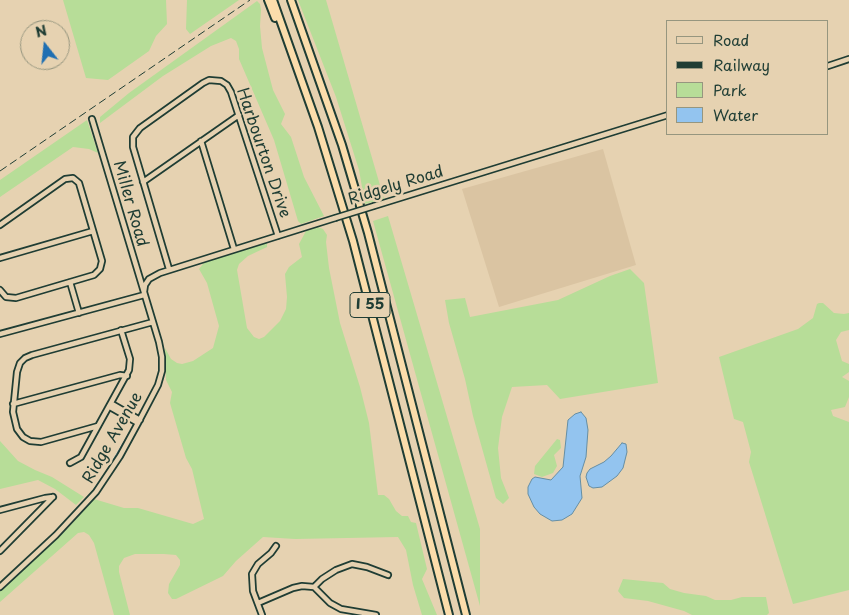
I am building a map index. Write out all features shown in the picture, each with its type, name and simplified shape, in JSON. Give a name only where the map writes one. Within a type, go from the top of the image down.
[{"type":"highway","points":[[268,0],[276,21],[285,34]]},
{"type":"highway","name":"I 55","points":[[273,0],[318,127],[353,241],[449,615]]},
{"type":"highway","name":"I 55","points":[[291,0],[342,145],[368,233],[466,615]]},
{"type":"street","points":[[829,66],[849,59]]},
{"type":"street","name":"Harbourton Drive","points":[[143,182],[133,147],[133,137],[140,128],[203,83],[215,80],[221,81],[229,88],[239,115],[278,236]]},
{"type":"street","points":[[169,269],[143,182],[239,115]]},
{"type":"street","name":"Ridgely Road","points":[[144,296],[145,285],[149,279],[169,269],[666,116]]},
{"type":"street","name":"Miller Road","points":[[92,119],[144,296]]},
{"type":"street","points":[[201,141],[234,249]]},
{"type":"street","points":[[0,225],[65,179],[74,176],[79,183],[102,261],[102,270],[94,275],[13,299],[3,295],[0,290]]},
{"type":"street","points":[[0,258],[93,230]]},
{"type":"street","points":[[70,282],[79,313]]},
{"type":"street","points":[[0,334],[144,296]]},
{"type":"street","name":"Ridge Avenue","points":[[0,587],[56,535],[93,497],[139,422],[158,385],[162,372],[162,357],[144,296]]},
{"type":"street","points":[[98,426],[41,442],[30,441],[23,437],[17,429],[12,412],[17,372],[22,361],[32,354],[153,322]]},
{"type":"street","points":[[70,463],[81,457],[127,376],[130,359],[121,330]]},
{"type":"street","points":[[13,404],[120,376],[127,376]]},
{"type":"street","points":[[111,405],[139,422]]},
{"type":"street","points":[[0,510],[53,497],[0,551]]},
{"type":"street","points":[[262,615],[253,591],[252,574],[258,564],[276,546]]},
{"type":"street","points":[[314,587],[322,578],[352,564],[367,567],[388,575]]},
{"type":"street","points":[[258,602],[290,589],[302,586],[314,587],[330,603],[341,609],[376,615]]},
{"type":"shaded area","points":[[603,149],[636,265],[499,307],[462,189]]},
{"type":"green space","points":[[63,0],[166,0],[167,24],[156,36],[149,51],[108,80],[86,78]]},
{"type":"green space","points":[[187,0],[239,0],[190,34],[186,29]]},
{"type":"green space","points":[[298,0],[326,0],[384,199],[365,204],[359,170],[336,97]]},
{"type":"green space","points":[[257,1],[260,4],[261,10],[262,48],[273,90],[285,114],[281,124],[291,137],[304,177],[324,216],[301,224],[298,221],[274,140],[239,59],[239,49],[236,41],[231,38],[211,46],[163,76],[100,123],[100,117],[129,93]]},
{"type":"green space","points":[[87,120],[98,153],[89,149],[73,147],[0,197],[0,180]]},
{"type":"green space","points":[[388,216],[480,529],[480,606],[373,221]]},
{"type":"green space","points":[[318,227],[323,229],[327,235],[329,268],[340,323],[369,423],[378,495],[384,495],[389,499],[396,511],[402,516],[408,516],[411,522],[416,523],[427,569],[422,579],[437,615],[422,615],[413,585],[406,550],[398,537],[295,539],[263,537],[236,561],[223,576],[176,599],[172,599],[168,593],[169,584],[180,565],[180,560],[176,555],[135,554],[124,558],[119,566],[130,615],[114,615],[94,543],[89,535],[84,532],[78,533],[0,602],[0,591],[68,528],[94,499],[124,508],[138,508],[193,524],[204,519],[192,469],[186,458],[170,403],[172,392],[166,380],[165,348],[171,359],[182,364],[193,361],[213,348],[219,326],[207,283],[199,269],[206,260],[264,241],[267,242],[267,247],[248,256],[239,264],[237,270],[247,328],[254,337],[259,339],[264,337],[280,321],[286,309],[285,274],[289,267],[302,257],[299,244],[306,231]]},
{"type":"green space","points":[[630,269],[644,283],[658,383],[560,399],[547,385],[512,387],[502,417],[498,448],[501,478],[509,498],[503,504],[496,498],[449,323],[445,300],[465,298],[470,317],[558,300]]},
{"type":"green space","points":[[819,303],[823,303],[834,313],[849,313],[849,330],[841,332],[836,340],[842,361],[849,364],[849,372],[842,377],[849,381],[849,397],[845,407],[831,410],[833,416],[849,422],[849,590],[793,604],[749,462],[751,452],[743,422],[734,419],[719,357],[798,329],[813,318]]},
{"type":"green space","points":[[557,439],[560,440],[561,448],[554,455],[557,466],[553,473],[542,477],[534,474],[535,466]]},
{"type":"green space","points":[[0,441],[18,461],[52,477],[84,497],[76,505],[55,489],[38,480],[0,489]]},
{"type":"green space","points":[[623,579],[663,583],[670,589],[706,596],[715,600],[766,597],[769,613],[767,615],[692,615],[648,601],[624,598],[618,591]]},
{"type":"water","points":[[581,412],[586,418],[588,430],[586,457],[580,476],[582,498],[572,514],[562,520],[552,521],[540,514],[534,507],[528,494],[528,487],[535,477],[551,480],[563,467],[568,420]]},
{"type":"water","points":[[622,443],[626,444],[627,452],[623,468],[617,476],[602,487],[593,488],[589,486],[586,477],[590,469],[604,462]]},
{"type":"waterway","points":[[87,498],[103,477],[132,428]]},
{"type":"railway","points":[[0,171],[250,0]]}]
